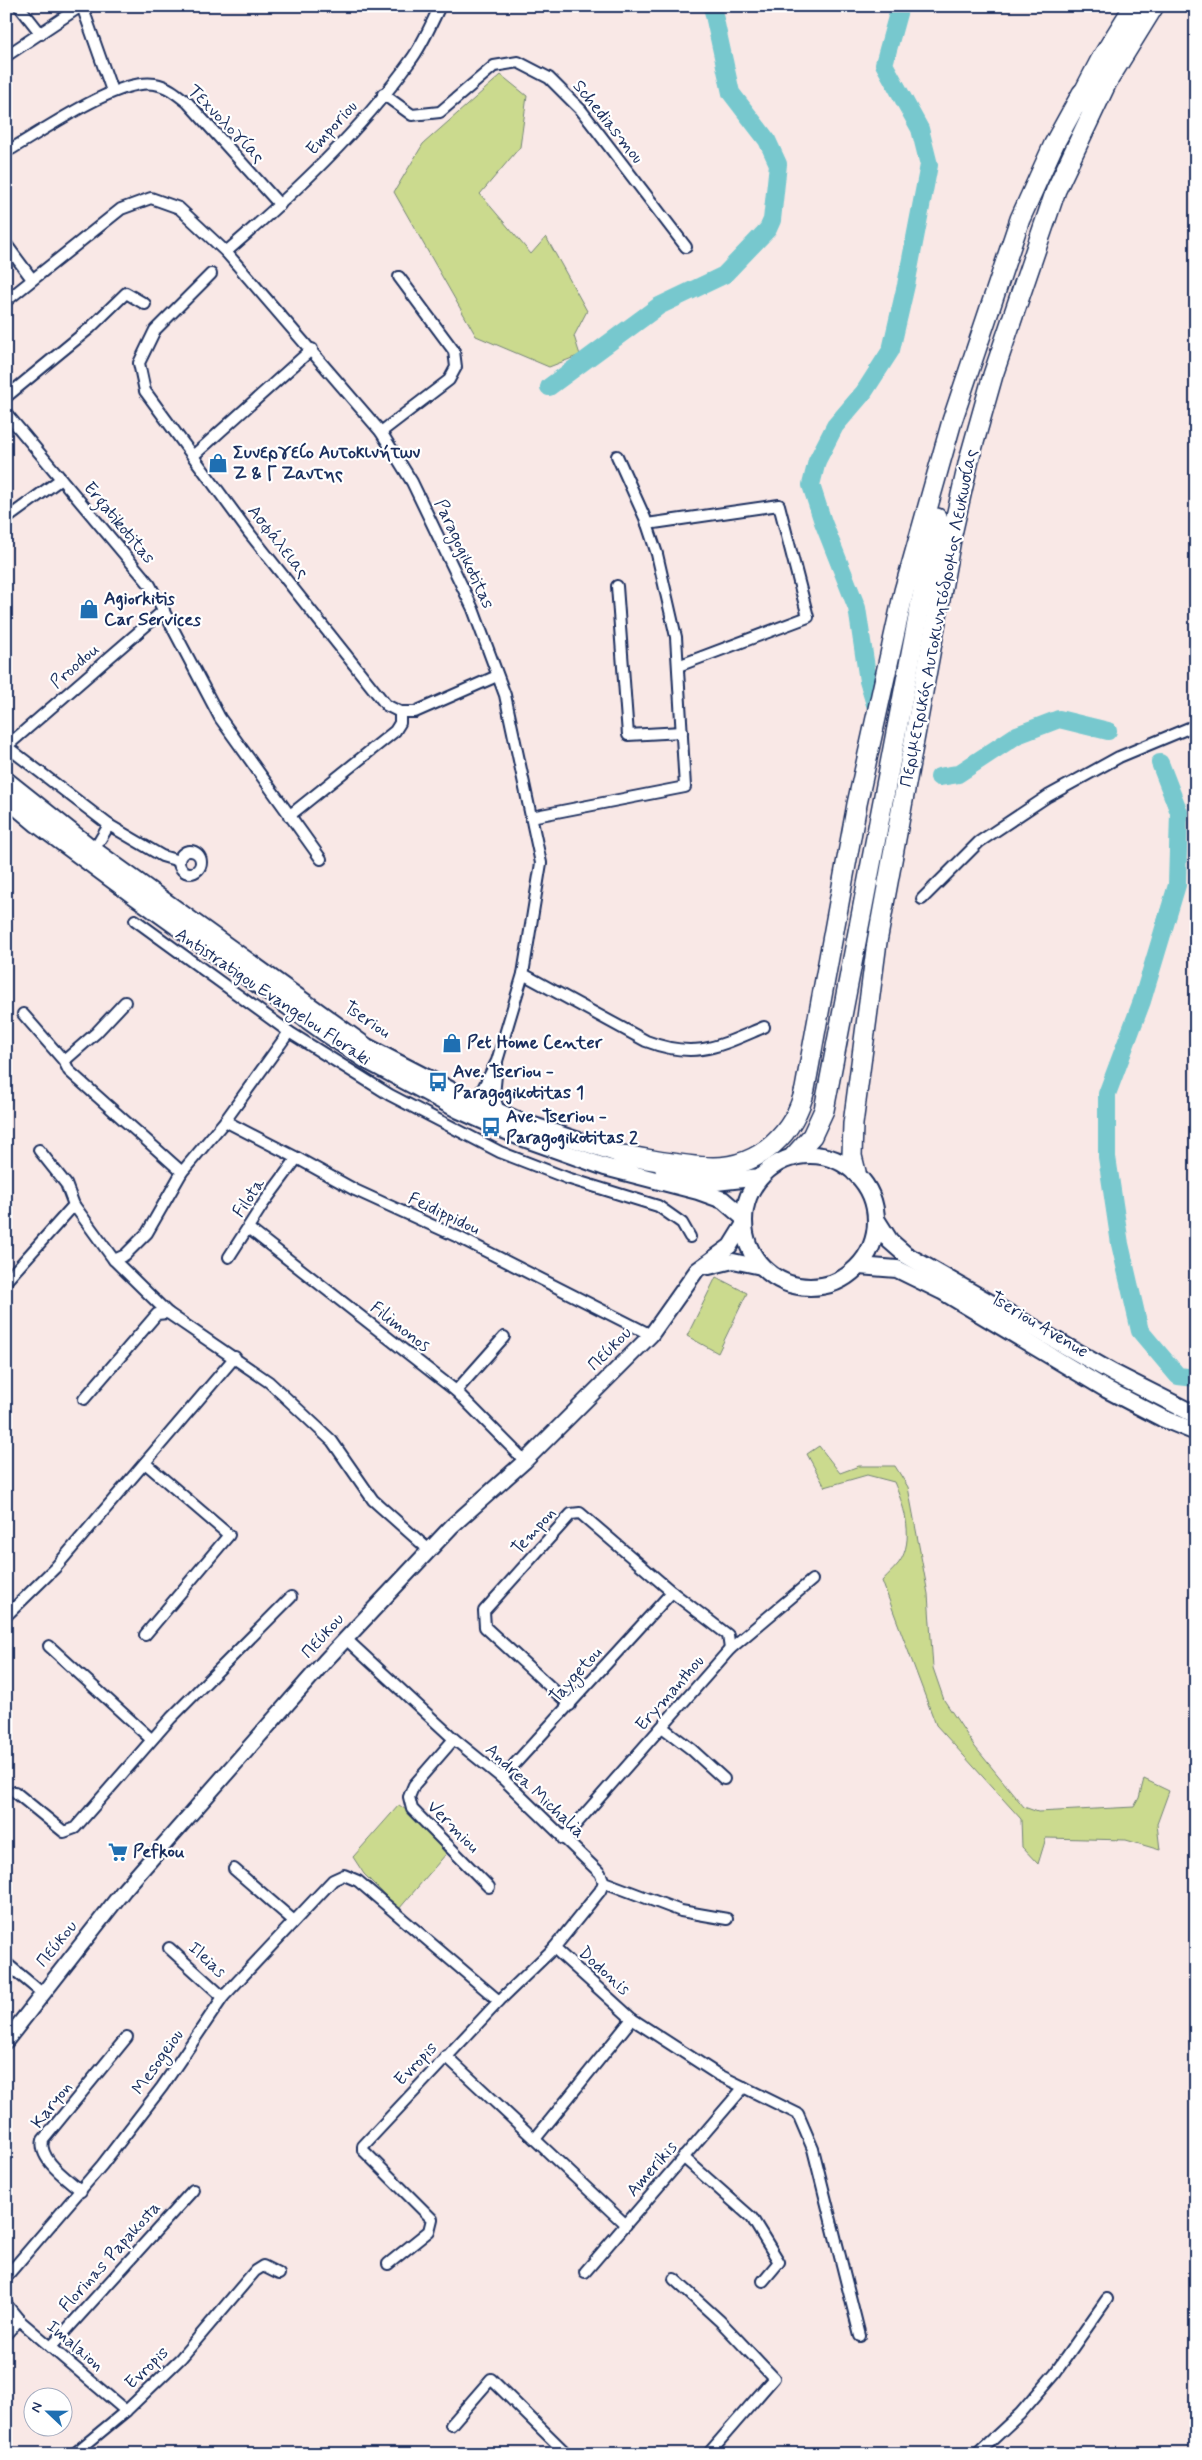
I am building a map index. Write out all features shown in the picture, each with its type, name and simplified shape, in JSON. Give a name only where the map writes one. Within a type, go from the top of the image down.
[{"type":"highway","name":"Περιμετρικός Αυτοκινητόδρομος Λευκωσίας","points":[[794,1156],[812,1136],[824,1110],[934,530],[967,401],[1025,227],[1134,6]]},
{"type":"highway","name":"Περιμετρικός Αυτοκινητόδρομος Λευκωσίας","points":[[856,1172],[852,1156],[853,1124],[877,942],[952,534],[980,419],[1015,309],[1090,96],[1154,6]]},
{"type":"highway","points":[[621,1155],[706,1167],[735,1164],[754,1157],[771,1147],[784,1135],[796,1117],[806,1089],[857,804],[904,591],[952,421],[1020,219],[1054,144],[1090,96]]},
{"type":"main road","name":"Tseriou","points":[[6,780],[94,850],[367,1046],[456,1093],[551,1133],[716,1182],[760,1178]]},
{"type":"main road","name":"Tseriou","points":[[6,798],[37,824],[133,895],[321,1030],[366,1060],[459,1110],[518,1136],[605,1167],[659,1183],[698,1191],[723,1200],[743,1222]]},
{"type":"main road","points":[[817,1154],[839,1160],[856,1172],[868,1189],[876,1208],[876,1229],[870,1249],[859,1266],[836,1282],[823,1287],[802,1288],[780,1281],[761,1267],[748,1248],[743,1222],[746,1202],[760,1178],[772,1165],[794,1156],[817,1154]]},
{"type":"main road","name":"Tseriou Avenue","points":[[876,1219],[890,1241],[906,1255],[1113,1373],[1196,1415]]},
{"type":"main road","name":"Πεύκου","points":[[6,2041],[124,1890],[175,1830],[346,1639],[452,1526],[525,1461],[651,1335],[690,1279],[703,1264],[730,1246],[743,1222]]},
{"type":"main road","name":"Πεύκου","points":[[690,1279],[703,1270],[726,1262],[761,1267]]},
{"type":"main road","name":"Tseriou Avenue","points":[[859,1266],[897,1269],[942,1291],[1106,1388],[1162,1418],[1196,1432]]},
{"type":"street","points":[[20,6],[41,34]]},
{"type":"street","points":[[6,56],[81,6],[112,91]]},
{"type":"street","name":"Emporiou","points":[[226,252],[280,205],[346,140],[412,59],[440,6]]},
{"type":"street","name":"Schediasmou","points":[[384,94],[412,115],[440,112],[494,66],[518,62],[549,78],[581,110],[686,247]]},
{"type":"street","name":"Τεχνολογίας","points":[[6,152],[112,91],[132,86],[154,84],[170,90],[188,103],[280,205]]},
{"type":"street","name":"Paragogikotitas","points":[[6,301],[121,209],[151,198],[179,208],[226,252],[312,350],[381,432],[412,482],[473,608],[505,695],[541,864],[522,974],[497,1061],[476,1102]]},
{"type":"street","points":[[6,244],[32,279]]},
{"type":"street","name":"Ασφάλειας","points":[[212,274],[154,330],[139,363],[145,391],[250,534],[386,705],[400,712]]},
{"type":"street","points":[[381,432],[449,380],[456,367],[454,351],[399,277]]},
{"type":"street","points":[[6,397],[90,328],[126,294],[145,304]]},
{"type":"street","points":[[193,456],[312,350]]},
{"type":"street","name":"Ergatikotitas","points":[[6,413],[150,585],[220,718],[321,859]]},
{"type":"street","points":[[6,432],[18,429]]},
{"type":"street","points":[[531,818],[685,787],[676,637],[647,524],[617,456]]},
{"type":"street","points":[[6,519],[61,479]]},
{"type":"street","points":[[647,524],[779,505],[808,617],[678,666]]},
{"type":"street","points":[[617,586],[628,735],[682,732]]},
{"type":"street","name":"Proodou","points":[[6,746],[164,610]]},
{"type":"street","points":[[289,816],[395,731],[400,723],[400,712],[415,712],[497,676]]},
{"type":"street","points":[[922,899],[980,842],[1048,796],[1119,757],[1196,725]]},
{"type":"street","points":[[6,746],[109,825],[162,856],[178,860]]},
{"type":"street","points":[[94,850],[109,825]]},
{"type":"street","name":"Antistratigou Evangelou Floraki","points":[[135,920],[289,1032],[390,1095],[500,1152],[567,1178],[658,1206],[682,1224],[690,1237]]},
{"type":"street","points":[[522,974],[646,1041],[664,1048],[689,1052],[717,1047],[764,1027]]},
{"type":"street","points":[[64,1061],[96,1033],[125,1002]]},
{"type":"street","points":[[23,1014],[64,1061],[69,1071],[182,1172]]},
{"type":"street","points":[[114,1260],[125,1255],[147,1233],[182,1172],[225,1121],[289,1032]]},
{"type":"street","points":[[497,1061],[494,1096],[498,1112]]},
{"type":"street","name":"Feidippidou","points":[[225,1121],[355,1190],[460,1238],[651,1335]]},
{"type":"street","points":[[39,1150],[66,1184],[74,1205],[114,1260],[168,1313],[269,1382],[332,1441],[373,1500],[429,1550]]},
{"type":"street","name":"Filota","points":[[230,1257],[297,1158]]},
{"type":"street","points":[[6,1281],[74,1205]]},
{"type":"street","name":"Filimonos","points":[[248,1228],[456,1392],[525,1461]]},
{"type":"street","points":[[84,1399],[157,1314],[168,1313]]},
{"type":"street","points":[[456,1392],[504,1337]]},
{"type":"street","points":[[6,1616],[55,1568],[234,1357]]},
{"type":"street","points":[[145,1463],[230,1535],[145,1635]]},
{"type":"street","name":"Tempon","points":[[570,1705],[486,1627],[484,1611],[571,1514],[580,1512],[672,1592],[728,1635],[730,1649]]},
{"type":"street","name":"Erymanthou","points":[[563,1839],[730,1649],[812,1580]]},
{"type":"street","name":"Taygetou","points":[[502,1778],[672,1592]]},
{"type":"street","points":[[15,1792],[64,1832],[75,1828],[151,1739],[291,1597]]},
{"type":"street","name":"Andrea Michalia","points":[[346,1639],[454,1739],[502,1778],[600,1873],[604,1882]]},
{"type":"street","points":[[48,1646],[151,1739]]},
{"type":"street","points":[[662,1727],[692,1749],[724,1779]]},
{"type":"street","name":"Vermiou","points":[[454,1739],[414,1785],[410,1797],[412,1809],[489,1887]]},
{"type":"street","points":[[234,1869],[294,1921]]},
{"type":"street","name":"Mesogeiou","points":[[6,2277],[81,2191],[162,2087],[223,1997],[334,1880],[344,1875],[358,1881],[499,2002]]},
{"type":"street","points":[[604,1882],[681,1912],[727,1919]]},
{"type":"street","name":"Evropis","points":[[388,2264],[429,2231],[432,2218],[363,2150],[363,2146],[446,2056],[554,1948],[600,1891],[604,1882]]},
{"type":"street","name":"Ileias","points":[[169,1948],[223,1997]]},
{"type":"street","name":"Dodonis","points":[[554,1948],[632,2019],[717,2074],[798,2114],[813,2149],[860,2336]]},
{"type":"street","points":[[6,1963],[42,1993]]},
{"type":"street","points":[[535,2139],[632,2019]]},
{"type":"street","name":"Karyon","points":[[81,2191],[52,2164],[44,2153],[43,2140],[127,2037]]},
{"type":"street","points":[[446,2056],[626,2225]]},
{"type":"street","name":"Amerikis","points":[[585,2272],[744,2087]]},
{"type":"street","points":[[684,2157],[752,2218],[779,2262],[763,2281]]},
{"type":"street","name":"Florinas Papakosta","points":[[51,2346],[193,2190]]},
{"type":"street","name":"Evropis","points":[[74,2454],[126,2411],[181,2358],[255,2272],[263,2266],[279,2274]]},
{"type":"street","points":[[674,2279],[720,2321],[774,2378],[708,2454]]},
{"type":"street","points":[[977,2454],[1020,2414],[1055,2373],[1107,2299]]},
{"type":"street","name":"Imalaion","points":[[6,2304],[19,2320],[126,2411]]},
{"type":"street","points":[[6,2334],[19,2320]]},
{"type":"street","points":[[450,2425],[491,2380],[567,2454]]},
{"type":"green space","points":[[501,75],[527,96],[520,147],[480,194],[531,254],[546,237],[587,311],[574,336],[580,355],[549,367],[476,336],[394,192],[423,144]]},
{"type":"green space","points":[[716,1277],[747,1293],[718,1353],[687,1336]]},
{"type":"green space","points":[[819,1446],[840,1473],[859,1466],[895,1466],[908,1487],[928,1594],[933,1668],[944,1700],[975,1747],[1024,1807],[1038,1812],[1134,1807],[1139,1798],[1144,1779],[1169,1791],[1157,1824],[1160,1850],[1126,1840],[1046,1838],[1038,1864],[1022,1847],[1021,1819],[936,1725],[882,1581],[902,1558],[907,1539],[904,1509],[894,1482],[867,1475],[825,1487],[807,1454]]},
{"type":"green space","points":[[399,1805],[415,1816],[446,1854],[399,1909],[364,1874],[353,1857]]},
{"type":"waterway","points":[[549,387],[659,306],[724,275],[768,229],[772,220],[778,164],[767,140],[731,93],[712,6]]},
{"type":"waterway","points":[[877,711],[868,681],[857,608],[823,522],[811,485],[817,461],[835,426],[864,392],[891,350],[906,285],[929,165],[920,129],[884,64],[900,6]]},
{"type":"waterway","points":[[939,777],[958,774],[1017,735],[1059,719],[1108,731]]},
{"type":"waterway","points":[[1160,763],[1179,812],[1177,885],[1142,1001],[1107,1094],[1107,1157],[1120,1244],[1140,1331],[1178,1376],[1196,1378]]},
{"type":"place","name":"Συνεργείο Αυτοκινήτων Ζ & Γ Ζαντης","points":[[218,463]]},
{"type":"place","name":"Agiorkitis Car Services","points":[[89,609]]},
{"type":"place","name":"Pet Home Center","points":[[452,1043]]},
{"type":"place","name":"Ave. Tseriou - Paragogikotitas 1","points":[[438,1082]]},
{"type":"place","name":"Ave. Tseriou - Paragogikotitas 2","points":[[491,1127]]},
{"type":"place","name":"Pefkou","points":[[118,1852]]}]
